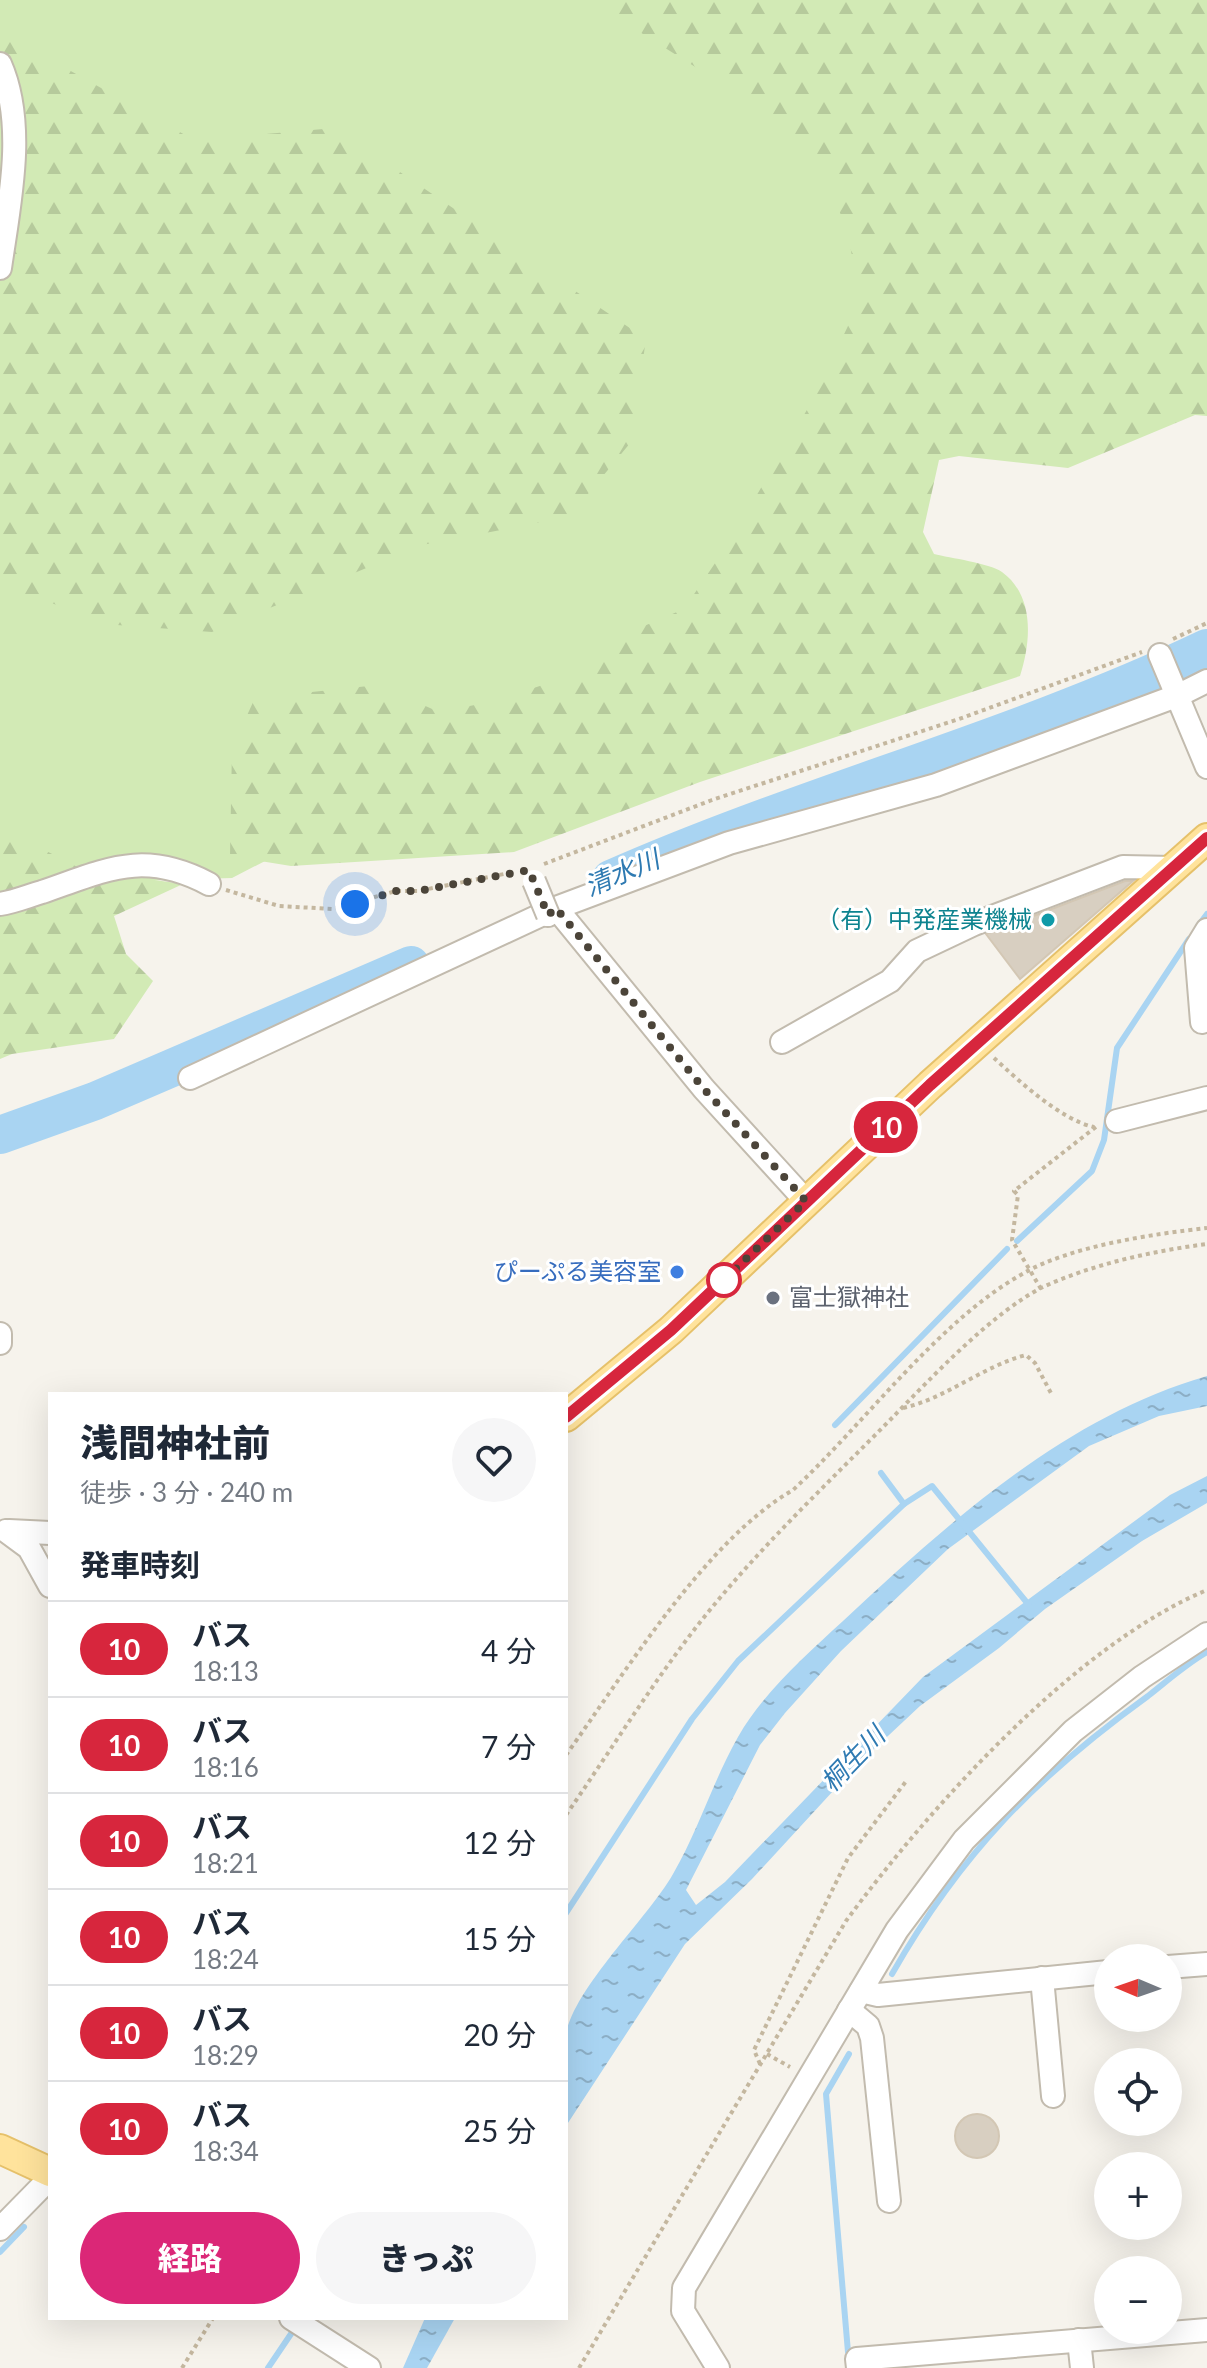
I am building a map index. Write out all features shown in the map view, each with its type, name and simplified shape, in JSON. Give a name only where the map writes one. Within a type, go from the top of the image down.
[{"type":"main road","points":[[568,1415],[671,1330],[978,1042],[1207,838]]},
{"type":"main road","points":[[0,2149],[48,2174]]},
{"type":"street","points":[[0,64],[10,97],[12,128],[9,207],[0,268]]},
{"type":"street","points":[[1158,651],[1207,767]]},
{"type":"street","points":[[190,1078],[552,912],[729,843],[936,785],[1176,690],[1207,681]]},
{"type":"street","points":[[0,904],[85,874],[133,864],[177,868],[209,884]]},
{"type":"street","points":[[782,1042],[890,981],[917,951],[974,924],[1123,867],[1173,868]]},
{"type":"street","points":[[531,875],[552,912],[704,1089],[806,1201]]},
{"type":"street","points":[[1202,1022],[1196,948],[1207,930]]},
{"type":"street","points":[[1117,1121],[1207,1098]]},
{"type":"street","points":[[0,1334],[0,1343]]},
{"type":"street","points":[[3,1531],[48,1533]]},
{"type":"street","points":[[3,1531],[29,1548],[48,1582]]},
{"type":"street","points":[[718,2368],[683,2311],[684,2288],[906,1918],[989,1813],[1073,1731],[1142,1677],[1206,1639]]},
{"type":"street","points":[[1182,1966],[1207,1964]]},
{"type":"street","points":[[855,2001],[878,1995],[1094,1973]]},
{"type":"street","points":[[1042,1978],[1053,2096]]},
{"type":"street","points":[[855,2001],[872,2038],[889,2201]]},
{"type":"street","points":[[0,2229],[48,2177]]},
{"type":"street","points":[[294,2320],[369,2368]]},
{"type":"street","points":[[858,2368],[857,2359],[1207,2330]]},
{"type":"street","points":[[1079,2340],[1082,2368]]},
{"type":"path","points":[[209,884],[279,906],[332,909],[396,891],[418,891],[531,875],[712,800],[1158,651],[1207,623]]},
{"type":"path","points":[[978,1042],[1021,1083],[1079,1122],[1094,1127],[1117,1121]]},
{"type":"path","points":[[1041,1289],[1012,1240],[1018,1195],[1014,1191],[1086,1138],[1094,1127]]},
{"type":"path","points":[[568,1752],[673,1607],[743,1527],[766,1506],[793,1490],[822,1463],[925,1355],[979,1305],[1028,1271],[1116,1242],[1170,1231],[1207,1228]]},
{"type":"path","points":[[568,1812],[703,1619],[769,1543],[901,1409],[1013,1306],[1041,1289],[1082,1272],[1173,1249],[1207,1244]]},
{"type":"path","points":[[901,1409],[922,1404],[1010,1359],[1026,1355],[1035,1363],[1052,1395]]},
{"type":"path","points":[[760,2064],[754,2050],[848,1858],[907,1780]]},
{"type":"path","points":[[767,2053],[799,2072]]},
{"type":"path","points":[[182,2368],[212,2320]]},
{"type":"green space","points":[[0,0],[771,0],[907,185],[864,347],[708,646],[484,748],[232,878],[0,885]]},
{"type":"green space","points":[[589,0],[1207,0],[1207,416],[1195,415],[1068,468],[959,456],[939,460],[923,532],[934,554],[988,566],[1002,572],[1013,582],[1028,620],[1020,676],[700,782],[514,852],[291,866],[230,856],[232,748],[255,698],[378,685],[439,712],[490,702],[577,674],[637,629],[684,609],[728,544],[811,403],[860,301],[848,234],[819,157],[743,97]]},
{"type":"green space","points":[[0,17],[35,51],[194,140],[335,128],[646,339],[631,442],[569,517],[422,545],[212,632],[117,625],[0,586]]},
{"type":"green space","points":[[0,827],[83,870],[183,884],[114,916],[126,954],[153,981],[114,1039],[12,1054],[0,1059]]},
{"type":"water","name":"桐生川","points":[[1207,1376],[1207,1406],[1159,1416],[1089,1446],[948,1549],[841,1651],[785,1713],[760,1745],[686,1890],[696,1905],[725,1882],[923,1677],[1170,1495],[1207,1476],[1207,1503],[1142,1541],[1045,1609],[999,1648],[920,1706],[857,1765],[752,1879],[685,1944],[568,2123],[568,2029],[572,2017],[596,1975],[662,1892],[690,1841],[738,1737],[772,1690],[814,1647],[967,1511],[1057,1445],[1155,1394]]},
{"type":"water","points":[[424,2320],[454,2320],[427,2368],[403,2368]]},
{"type":"building","name":"（有）中発産業機械","points":[[1125,881],[1133,881],[1020,979],[986,934]]},
{"type":"building","points":[[977,2114],[993,2120],[999,2136],[993,2152],[977,2158],[961,2152],[955,2136],[961,2120]]},
{"type":"waterway","name":"清水川","points":[[611,879],[759,820],[1060,711],[1207,648]]},
{"type":"waterway","points":[[1198,926],[1207,914]]},
{"type":"waterway","points":[[1017,1241],[1092,1171],[1104,1140],[1117,1048],[1189,939]]},
{"type":"waterway","name":"清水川","points":[[0,1135],[95,1101],[411,965]]},
{"type":"waterway","points":[[835,1425],[1007,1249]]},
{"type":"waterway","points":[[568,1910],[692,1719],[738,1661],[904,1504],[881,1473]]},
{"type":"waterway","points":[[904,1504],[932,1486],[1028,1604]]},
{"type":"waterway","points":[[892,1974],[945,1891],[1004,1820],[1070,1757],[1207,1652]]},
{"type":"waterway","points":[[848,2352],[826,2094],[849,2054]]},
{"type":"waterway","points":[[0,2252],[24,2227]]},
{"type":"waterway","points":[[268,2368],[295,2328]]},
{"type":"bus line","name":"10","points":[[568,1415],[671,1330],[930,1085],[1207,838]]},
{"type":"place","name":"（有）中発産業機械","points":[[1048,920]]},
{"type":"place","name":"ぴーぷる美容室","points":[[677,1272]]},
{"type":"place","name":"富士獄神社","points":[[773,1298]]},
{"type":"route","points":[[355,904],[396,891],[418,891],[529,870],[548,915],[556,908],[704,1089],[806,1201],[718,1286],[724,1280]]}]
